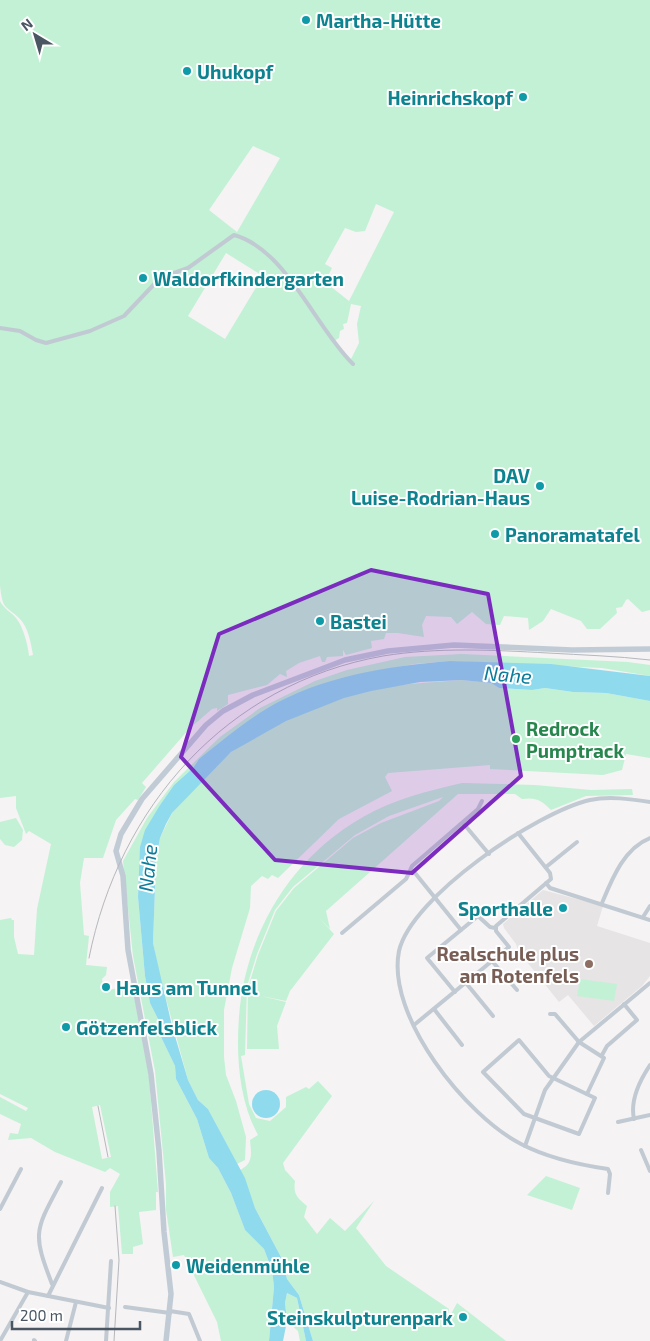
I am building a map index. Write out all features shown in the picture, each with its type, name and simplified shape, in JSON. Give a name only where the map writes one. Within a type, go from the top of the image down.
[{"type":"main road","points":[[166,1341],[171,1286],[151,1074],[128,950],[123,876],[116,852],[121,834],[136,808],[169,765],[206,725],[232,706],[311,671],[360,656],[388,651],[454,645],[572,650],[650,649]]},
{"type":"street","points":[[0,328],[15,329],[36,340],[46,342],[90,331],[127,313],[160,278],[188,268],[234,234],[276,261],[335,344],[353,364]]},
{"type":"street","points":[[608,1193],[610,1174],[608,1168],[587,1166],[525,1146],[488,1121],[457,1092],[439,1068],[414,1025],[401,988],[399,954],[411,922],[435,898],[489,854],[518,834],[559,810],[592,800],[613,798],[650,802]]},
{"type":"street","points":[[342,933],[406,878],[412,866],[463,823],[478,809],[482,801]]},
{"type":"street","points":[[463,823],[489,854]]},
{"type":"street","points":[[495,928],[546,883],[551,875],[518,834]]},
{"type":"street","points":[[602,903],[625,857],[638,844],[650,838]]},
{"type":"street","points":[[546,867],[577,842]]},
{"type":"street","points":[[409,872],[415,873],[461,930]]},
{"type":"street","points":[[546,883],[550,888],[602,903],[650,920]]},
{"type":"street","points":[[643,917],[650,906]]},
{"type":"street","points":[[414,1025],[434,1009],[455,992],[466,983],[509,947],[495,928],[490,927],[478,916],[427,958],[455,992]]},
{"type":"street","points":[[492,961],[517,990]]},
{"type":"street","points":[[466,983],[493,1016]]},
{"type":"street","points":[[525,1146],[545,1090],[579,1042],[650,983]]},
{"type":"street","points":[[602,1055],[606,1046],[637,1020],[624,1004]]},
{"type":"street","points":[[434,1009],[462,1045]]},
{"type":"street","points":[[550,1014],[555,1014],[579,1042],[602,1055],[604,1061],[587,1094]]},
{"type":"street","points":[[519,1040],[545,1073],[587,1094],[595,1098],[578,1135],[524,1114],[500,1092],[484,1074],[484,1070],[519,1040]]},
{"type":"street","points":[[634,1119],[633,1109],[636,1093],[650,1065]]},
{"type":"street","points":[[618,1122],[650,1115]]},
{"type":"street","points":[[641,1150],[648,1157],[650,1170]]},
{"type":"street","points":[[0,1209],[21,1169]]},
{"type":"street","points":[[52,1284],[38,1247],[38,1232],[61,1182]]},
{"type":"street","points":[[48,1296],[52,1284],[102,1188]]},
{"type":"street","points":[[106,1341],[111,1260]]},
{"type":"street","points":[[0,1282],[28,1292],[109,1308]]},
{"type":"street","points":[[0,1340],[28,1292]]},
{"type":"street","points":[[66,1341],[76,1302]]},
{"type":"street","points":[[125,1307],[189,1314],[200,1341]]},
{"type":"highlighted area","points":[[371,570],[488,594],[521,776],[412,873],[275,860],[181,757],[219,634]]},
{"type":"shaded area","name":"Realschule plus am Rotenfels","points":[[543,890],[603,906],[597,926],[650,943],[650,976],[642,986],[594,1026],[568,995],[559,1002],[519,952],[516,944],[504,928],[503,924]]},
{"type":"green space","points":[[0,0],[650,0],[650,610],[642,612],[628,599],[622,607],[616,608],[617,613],[600,629],[587,629],[581,621],[551,609],[543,621],[529,630],[528,618],[504,616],[500,625],[486,624],[472,612],[457,624],[451,617],[426,616],[422,625],[424,637],[386,633],[384,639],[371,641],[372,648],[346,655],[343,650],[343,656],[327,657],[325,662],[322,662],[320,656],[299,663],[286,671],[287,677],[280,674],[267,685],[228,695],[228,704],[217,711],[217,708],[212,709],[189,729],[142,783],[146,787],[138,800],[135,799],[116,820],[103,858],[84,858],[80,883],[84,935],[89,936],[86,965],[107,967],[106,975],[102,979],[104,991],[132,985],[149,1076],[158,1192],[156,1192],[156,1210],[139,1212],[143,1244],[133,1247],[133,1254],[122,1254],[118,1206],[110,1207],[110,1192],[120,1174],[110,1168],[105,1172],[55,1152],[31,1138],[8,1140],[10,1133],[18,1134],[21,1124],[0,1114],[0,1097],[26,1111],[28,1108],[0,1094],[0,920],[11,918],[14,920],[14,937],[18,954],[34,955],[37,909],[51,844],[29,831],[26,834],[16,808],[16,796],[0,798],[0,601],[19,621],[25,636],[29,656],[33,655],[25,625],[3,603],[0,586]],"holes":[[[253,146],[280,158],[237,232],[209,210]],[[376,204],[394,212],[349,301],[325,282],[332,268],[325,264],[345,228],[356,232],[365,231]],[[226,253],[263,276],[225,339],[188,316]],[[351,304],[361,306],[357,324],[359,343],[351,359],[334,341],[339,338],[340,331],[344,329],[343,324],[347,323]],[[100,1105],[111,1157],[102,1159],[92,1107]]]},
{"type":"green space","points":[[462,654],[628,662],[650,665],[650,676],[602,668],[450,661],[414,664],[355,675],[298,694],[266,709],[199,759],[193,768],[174,785],[160,805],[140,872],[138,897],[145,976],[150,1003],[160,1023],[161,1037],[175,1066],[176,1079],[197,1119],[209,1158],[218,1168],[231,1193],[245,1230],[264,1249],[272,1270],[274,1287],[269,1341],[221,1341],[217,1322],[184,1255],[173,1257],[166,1210],[166,1184],[155,1071],[133,956],[123,861],[147,818],[174,782],[220,737],[260,708],[315,681],[347,670],[405,657]]},
{"type":"green space","points":[[462,680],[491,683],[499,688],[532,690],[545,688],[573,692],[606,693],[650,701],[650,758],[626,754],[622,770],[603,775],[490,769],[490,765],[388,773],[385,777],[392,791],[339,819],[278,878],[272,875],[268,879],[262,876],[251,886],[250,908],[232,968],[224,1010],[226,1075],[236,1101],[246,1137],[245,1160],[237,1164],[208,1109],[198,1100],[188,1080],[159,973],[153,943],[156,861],[160,838],[172,813],[207,774],[230,753],[263,731],[304,712],[347,696],[406,684]]},
{"type":"green space","points":[[462,783],[535,785],[591,790],[632,789],[633,795],[586,796],[551,810],[538,800],[531,798],[522,799],[515,794],[458,794],[326,911],[330,929],[318,917],[334,934],[290,991],[286,1001],[261,996],[286,1002],[277,1026],[279,1049],[247,1049],[248,988],[258,955],[276,911],[294,888],[353,838],[381,823],[439,801],[443,797],[389,816],[355,835],[293,887],[275,910],[257,954],[247,986],[245,1055],[241,1056],[249,1104],[256,1118],[270,1121],[286,1107],[286,1097],[306,1087],[309,1089],[318,1081],[332,1096],[283,1163],[285,1170],[295,1181],[296,1195],[307,1206],[304,1217],[317,1234],[330,1218],[345,1231],[374,1201],[356,1228],[386,1266],[449,1309],[447,1322],[457,1303],[506,1341],[313,1341],[299,1295],[287,1279],[282,1259],[255,1208],[240,1170],[250,1161],[250,1140],[258,1135],[243,1093],[238,1047],[243,987],[251,957],[262,928],[276,902],[293,877],[314,854],[337,834],[363,817],[399,800]]},
{"type":"green space","points":[[16,818],[23,830],[22,840],[14,847],[5,845],[0,839],[0,822]]},
{"type":"green space","points":[[580,979],[617,984],[614,1001],[577,996]]},
{"type":"green space","points":[[546,1176],[580,1188],[572,1210],[527,1195]]},
{"type":"green space","points":[[287,1293],[297,1298],[306,1341],[300,1341],[298,1331],[287,1321],[285,1303]]},
{"type":"water","name":"Nahe","points":[[450,661],[551,664],[650,676],[650,701],[606,693],[573,692],[545,688],[532,690],[499,688],[491,683],[462,680],[420,682],[344,698],[286,721],[231,752],[172,813],[160,838],[156,861],[153,943],[172,1026],[188,1080],[198,1100],[208,1109],[245,1178],[255,1208],[282,1259],[287,1279],[299,1295],[313,1341],[306,1341],[297,1298],[287,1293],[285,1303],[287,1321],[283,1341],[269,1341],[274,1287],[272,1270],[264,1249],[245,1230],[231,1193],[218,1168],[209,1158],[197,1119],[176,1079],[175,1066],[161,1037],[160,1023],[150,1003],[145,976],[138,897],[140,847],[145,830],[174,785],[193,768],[199,759],[240,726],[266,709],[309,688],[355,674]]},
{"type":"water","points":[[266,1090],[276,1094],[280,1104],[276,1114],[266,1118],[256,1114],[252,1104],[256,1094]]},
{"type":"railway","points":[[89,958],[104,903],[126,851],[154,803],[188,761],[229,724],[275,694],[327,671],[383,656],[424,651],[486,650],[650,660]]},
{"type":"railway","points":[[98,1106],[108,1157]]},
{"type":"railway","points":[[114,1341],[119,1260],[115,1206]]},
{"type":"place","name":"Martha-Hütte","points":[[306,20]]},
{"type":"place","name":"Uhukopf","points":[[187,71]]},
{"type":"place","name":"Heinrichskopf","points":[[523,97]]},
{"type":"place","name":"Waldorfkindergarten","points":[[143,278]]},
{"type":"place","name":"DAV Luise-Rodrian-Haus","points":[[540,486]]},
{"type":"place","name":"Panoramatafel","points":[[495,534]]},
{"type":"place","name":"Bastei","points":[[320,621]]},
{"type":"place","name":"Redrock Pumptrack","points":[[516,739]]},
{"type":"place","name":"Sporthalle","points":[[563,908]]},
{"type":"place","name":"Realschule plus am Rotenfels","points":[[589,964]]},
{"type":"place","name":"Haus am Tunnel","points":[[106,987]]},
{"type":"place","name":"Götzenfelsblick","points":[[66,1027]]},
{"type":"place","name":"Weidenmühle","points":[[176,1265]]},
{"type":"place","name":"Steinskulpturenpark","points":[[463,1317]]}]
